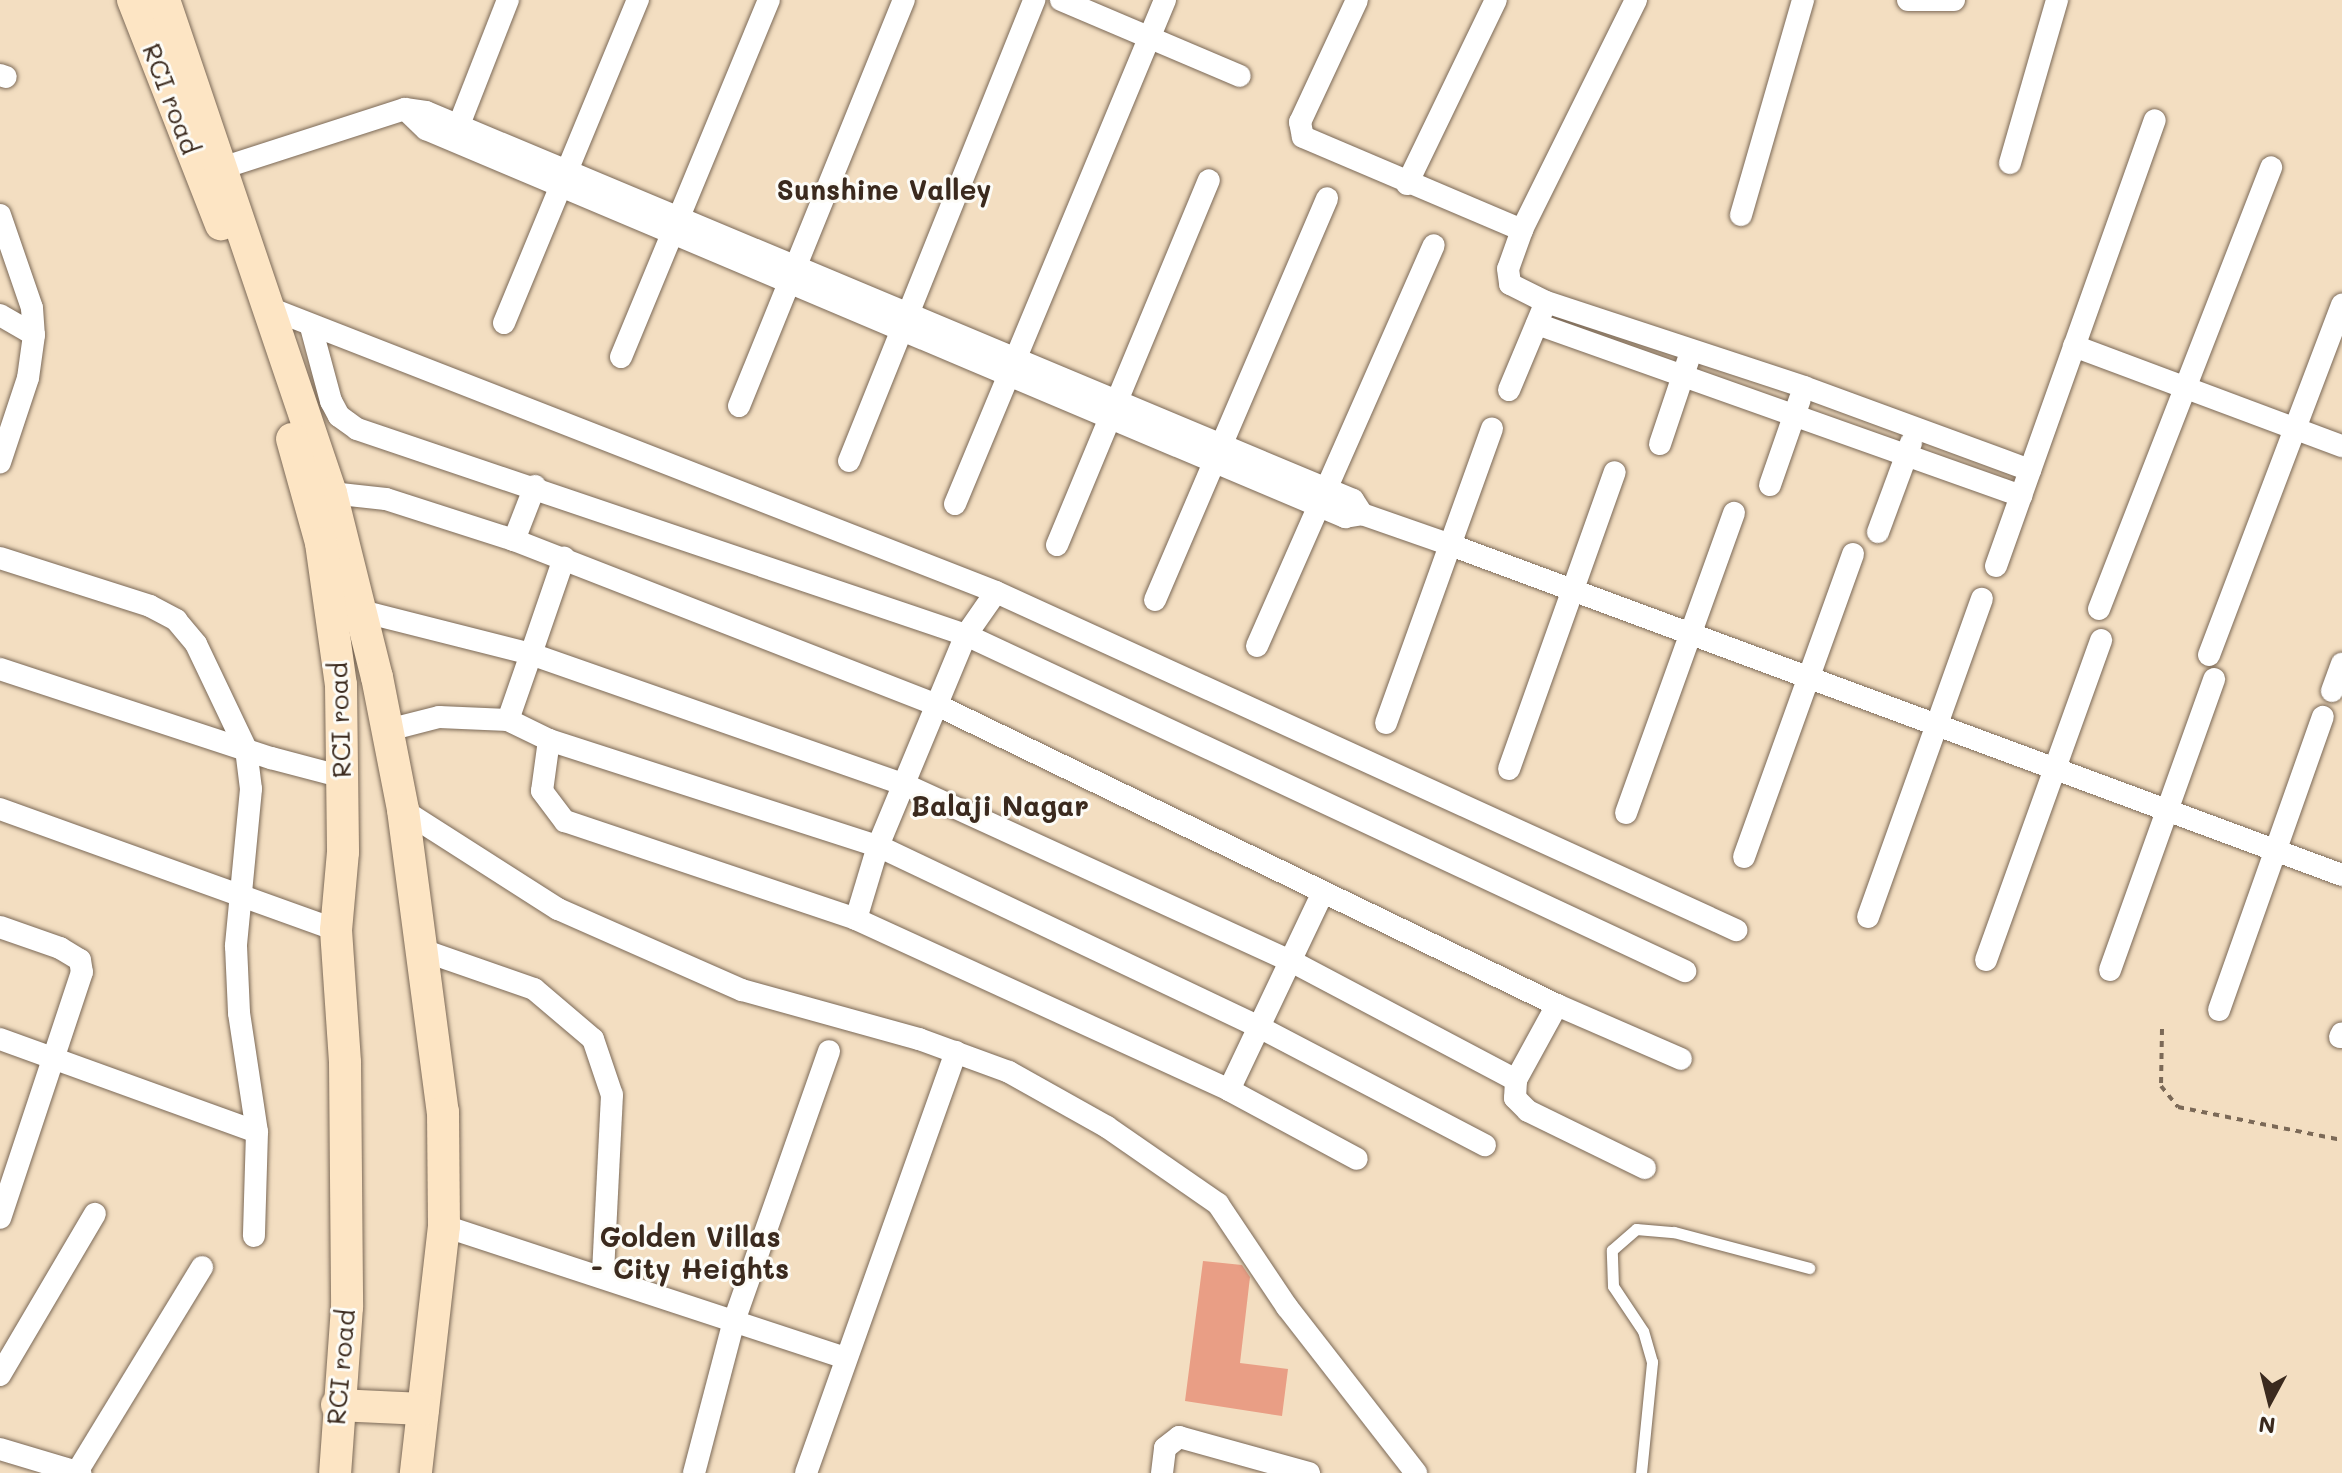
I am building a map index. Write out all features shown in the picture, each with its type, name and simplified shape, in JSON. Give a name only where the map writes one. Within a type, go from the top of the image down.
[{"type":"main road","name":"RCI road","points":[[133,0],[250,294],[317,529],[341,685],[343,777],[336,930],[345,1063],[347,1307],[337,1405],[335,1473]]},
{"type":"main road","points":[[164,0],[222,168],[264,306],[331,493],[361,611],[403,810],[443,1112],[444,1226],[416,1473]]},
{"type":"main road","points":[[337,1405],[423,1409]]},
{"type":"street","points":[[457,132],[508,0]]},
{"type":"street","points":[[504,323],[638,0]]},
{"type":"street","points":[[621,357],[679,226],[769,0]]},
{"type":"street","points":[[739,406],[904,0]]},
{"type":"street","points":[[849,461],[1034,0]]},
{"type":"street","points":[[1061,0],[1240,76]]},
{"type":"street","points":[[955,504],[1165,0]]},
{"type":"street","points":[[1357,0],[1300,133],[1407,184],[1522,230]]},
{"type":"street","points":[[1407,184],[1496,0]]},
{"type":"street","points":[[1636,0],[1522,230],[1508,269],[1510,284],[1546,302],[1804,387],[2030,470]]},
{"type":"street","points":[[1741,215],[1803,0]]},
{"type":"street","points":[[1923,0],[1954,0]]},
{"type":"street","points":[[2010,163],[2057,0]]},
{"type":"street","points":[[222,168],[405,109],[1323,497],[1353,500],[1362,514],[2342,875]]},
{"type":"street","points":[[1996,566],[2155,120]]},
{"type":"street","points":[[2099,609],[2181,386],[2271,167]]},
{"type":"street","points":[[1057,545],[1111,408],[1209,180]]},
{"type":"street","points":[[1155,600],[1327,198]]},
{"type":"street","points":[[0,215],[32,308],[34,335],[0,462]]},
{"type":"street","points":[[1257,646],[1434,245]]},
{"type":"street","points":[[1509,390],[1546,302]]},
{"type":"street","points":[[2209,655],[2292,428],[2342,304]]},
{"type":"street","points":[[264,306],[311,327],[996,592],[1736,930]]},
{"type":"street","points":[[0,315],[34,335]]},
{"type":"street","points":[[1537,324],[1795,413],[2021,496]]},
{"type":"street","points":[[311,327],[331,401],[345,422],[966,635],[1685,971]]},
{"type":"street","points":[[2074,346],[2342,446]]},
{"type":"street","points":[[1660,444],[1692,349]]},
{"type":"street","points":[[1770,485],[1804,387]]},
{"type":"street","points":[[1386,723],[1492,429]]},
{"type":"street","points":[[1878,532],[1915,430]]},
{"type":"street","points":[[1509,769],[1615,472]]},
{"type":"street","points":[[514,540],[535,486]]},
{"type":"street","points":[[331,493],[386,499],[514,540],[939,706],[1557,1005],[1681,1059]]},
{"type":"street","points":[[1626,813],[1734,513]]},
{"type":"street","points":[[1744,857],[1853,554]]},
{"type":"street","points":[[0,558],[150,606],[176,620],[196,644],[246,749],[251,789],[236,946],[239,1013],[257,1132],[254,1236]]},
{"type":"street","points":[[508,720],[564,558]]},
{"type":"street","points":[[856,919],[878,846],[939,706],[966,635],[996,592]]},
{"type":"street","points":[[1868,917],[1982,599]]},
{"type":"street","points":[[361,611],[531,654],[906,785],[1291,961],[1516,1080]]},
{"type":"street","points":[[1986,960],[2101,640]]},
{"type":"street","points":[[2332,691],[2342,664]]},
{"type":"street","points":[[0,669],[246,749],[343,777]]},
{"type":"street","points":[[2110,970],[2214,679]]},
{"type":"street","points":[[388,730],[439,717],[508,720],[549,740],[878,846],[1259,1027],[1485,1145]]},
{"type":"street","points":[[2219,1010],[2323,717]]},
{"type":"street","points":[[549,740],[542,791],[565,821],[856,919],[1229,1090],[1357,1159]]},
{"type":"street","points":[[0,809],[336,930]]},
{"type":"street","points":[[403,810],[544,902],[742,990],[956,1052],[1009,1072],[1107,1127],[1218,1204],[1287,1307],[1416,1473]]},
{"type":"street","points":[[1229,1090],[1323,892]]},
{"type":"street","points":[[0,927],[80,960],[80,987],[54,1059],[10,1148],[0,1218]]},
{"type":"street","points":[[422,950],[534,989],[593,1039],[612,1095],[603,1274]]},
{"type":"street","points":[[1557,1005],[1516,1080],[1515,1098],[1528,1111],[1645,1168]]},
{"type":"street","points":[[0,1039],[257,1132]]},
{"type":"street","points":[[694,1473],[734,1321],[829,1051]]},
{"type":"street","points":[[806,1473],[843,1357],[956,1052]]},
{"type":"street","points":[[0,1375],[95,1214]]},
{"type":"street","points":[[444,1226],[603,1274],[843,1357]]},
{"type":"street","points":[[0,1449],[79,1473],[202,1267]]},
{"type":"street","points":[[1162,1473],[1165,1448],[1179,1437],[1304,1472]]},
{"type":"lane","points":[[1641,1473],[1652,1362],[1643,1331],[1613,1286],[1612,1250],[1636,1229],[1674,1232],[1809,1268]]},
{"type":"path","points":[[2162,1029],[2161,1086],[2178,1107],[2342,1140]]},
{"type":"building","points":[[1203,1261],[1242,1265],[1250,1277],[1240,1363],[1288,1369],[1282,1416],[1185,1401]]},
{"type":"district","name":"Sunshine Valley","points":[[884,189]]},
{"type":"district","name":"Balaji Nagar","points":[[1000,805]]},
{"type":"district","name":"Golden Villas - City Heights","points":[[690,1252]]}]
